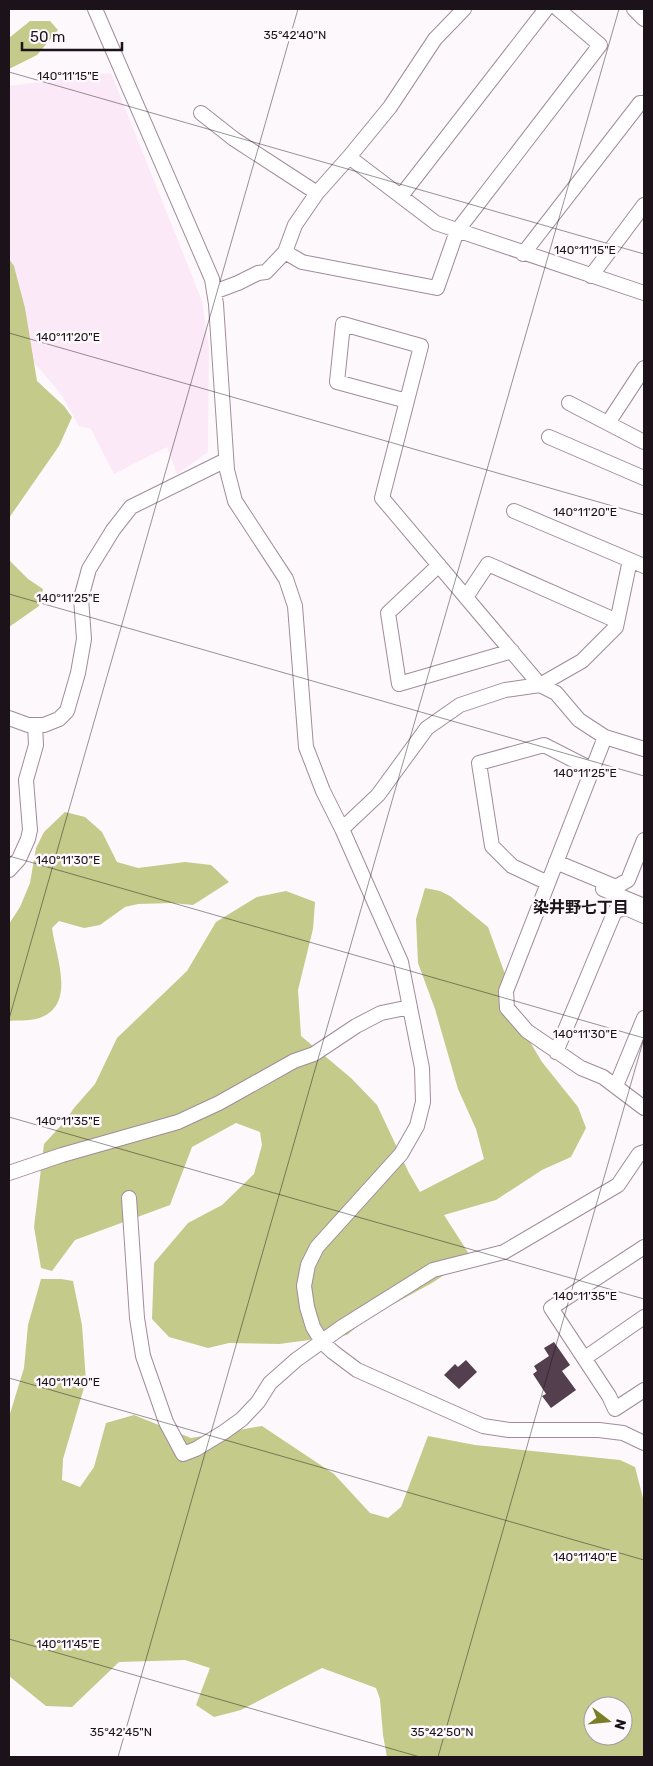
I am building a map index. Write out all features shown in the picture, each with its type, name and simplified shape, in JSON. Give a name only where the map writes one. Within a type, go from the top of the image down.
[{"type":"street","points":[[95,9],[212,279],[216,304],[227,470],[235,501],[286,579],[295,606],[306,747],[323,791],[342,829],[401,962],[422,1068],[423,1102],[417,1126],[401,1154],[317,1247],[308,1265],[304,1286],[307,1307],[313,1327],[322,1342],[357,1370],[483,1426],[509,1430],[599,1430],[623,1433],[644,1443]]},
{"type":"street","points":[[214,292],[258,273],[266,272],[285,252],[295,225],[317,193],[390,107],[435,39],[464,9]]},
{"type":"street","points":[[401,196],[546,9]]},
{"type":"street","points":[[285,252],[302,262],[437,288],[457,231],[600,45],[558,9]]},
{"type":"street","points":[[634,9],[644,19]]},
{"type":"street","points":[[524,254],[640,103],[644,103]]},
{"type":"street","points":[[200,113],[234,139],[317,193]]},
{"type":"street","points":[[349,157],[436,223],[644,293]]},
{"type":"street","points":[[591,276],[644,205]]},
{"type":"street","points":[[407,401],[337,382],[343,324],[421,346],[407,401],[382,498],[540,685],[556,693],[579,720],[605,737],[644,748]]},
{"type":"street","points":[[608,423],[644,368]]},
{"type":"street","points":[[569,403],[644,442]]},
{"type":"street","points":[[550,437],[644,478]]},
{"type":"street","points":[[9,718],[28,725],[44,725],[59,719],[68,711],[78,673],[84,639],[81,598],[89,569],[113,530],[131,507],[226,460]]},
{"type":"street","points":[[514,512],[644,566]]},
{"type":"street","points":[[342,829],[378,796],[427,728],[460,705],[504,690],[540,685],[582,662],[616,628],[630,560]]},
{"type":"street","points":[[466,598],[488,564],[617,621]]},
{"type":"street","points":[[439,565],[388,613],[400,684],[512,651]]},
{"type":"street","points":[[9,870],[19,859],[30,830],[26,780],[36,745],[35,725]]},
{"type":"street","points":[[605,737],[506,991],[507,1008],[527,1031],[581,1068],[603,1077],[644,1108]]},
{"type":"street","points":[[548,883],[512,866],[492,846],[479,763],[544,745],[593,770]]},
{"type":"street","points":[[555,865],[616,886],[628,880],[644,840]]},
{"type":"street","points":[[555,865],[644,906]]},
{"type":"street","points":[[556,1052],[615,911],[626,908],[644,916]]},
{"type":"street","points":[[9,1173],[62,1155],[178,1122],[294,1061],[314,1054],[356,1026],[381,1013],[410,1007]]},
{"type":"street","points":[[616,1086],[644,1018]]},
{"type":"street","points":[[129,1198],[137,1318],[143,1356],[166,1422],[183,1454],[196,1449],[242,1419],[258,1402],[270,1383],[296,1360],[342,1327],[433,1270],[504,1252],[618,1185],[639,1154],[644,1152]]},
{"type":"street","points":[[644,1247],[550,1308],[584,1358],[615,1410],[644,1390]]},
{"type":"street","points":[[584,1358],[644,1318]]},
{"type":"shaded area","points":[[111,73],[202,301],[209,347],[208,452],[177,474],[167,447],[114,474],[91,429],[79,426],[61,394],[9,333],[9,86]]},
{"type":"green space","points":[[30,21],[50,21],[58,30],[37,55],[9,69],[9,38]]},
{"type":"green space","points":[[9,259],[14,266],[25,308],[37,381],[64,406],[72,417],[59,446],[9,518]]},
{"type":"green space","points":[[9,560],[28,579],[43,589],[39,606],[9,627]]},
{"type":"green space","points":[[65,812],[85,817],[102,832],[117,862],[138,868],[185,862],[211,865],[229,882],[193,905],[172,903],[138,904],[125,907],[100,925],[84,928],[59,921],[52,928],[61,981],[61,993],[57,1004],[49,1013],[36,1019],[9,1021],[9,924],[20,907],[30,883],[36,848],[44,832]]},
{"type":"green space","points":[[425,888],[440,891],[450,896],[488,927],[509,985],[515,1017],[542,1062],[578,1107],[586,1128],[571,1157],[542,1170],[496,1200],[444,1215],[471,1257],[432,1283],[366,1319],[347,1335],[279,1344],[229,1343],[208,1348],[169,1337],[152,1319],[154,1263],[188,1223],[222,1205],[254,1174],[262,1145],[260,1132],[236,1123],[192,1147],[170,1205],[75,1240],[52,1271],[41,1268],[34,1227],[44,1144],[95,1084],[117,1038],[187,971],[216,922],[257,897],[286,891],[315,902],[313,929],[298,990],[301,1036],[351,1078],[377,1105],[420,1192],[484,1159],[476,1129],[458,1089],[435,1009],[418,963],[416,919]]},
{"type":"green space","points":[[41,1279],[73,1281],[82,1325],[86,1381],[63,1459],[62,1480],[80,1487],[94,1467],[106,1423],[134,1415],[191,1438],[262,1426],[334,1474],[370,1513],[388,1518],[401,1507],[428,1436],[475,1445],[620,1460],[635,1467],[644,1502],[644,1757],[387,1757],[380,1699],[376,1688],[322,1668],[241,1710],[214,1717],[196,1705],[210,1668],[185,1660],[119,1662],[72,1707],[46,1706],[9,1676],[9,1417],[24,1368],[28,1325]]},
{"type":"building","points":[[554,1342],[570,1365],[562,1371],[576,1390],[551,1408],[542,1396],[546,1394],[533,1374],[537,1371],[534,1366],[549,1356],[544,1348]]},
{"type":"building","points":[[466,1360],[477,1372],[459,1389],[444,1375],[455,1364],[458,1367]]},
{"type":"district","name":"染井野七丁目","points":[[581,907]]}]
